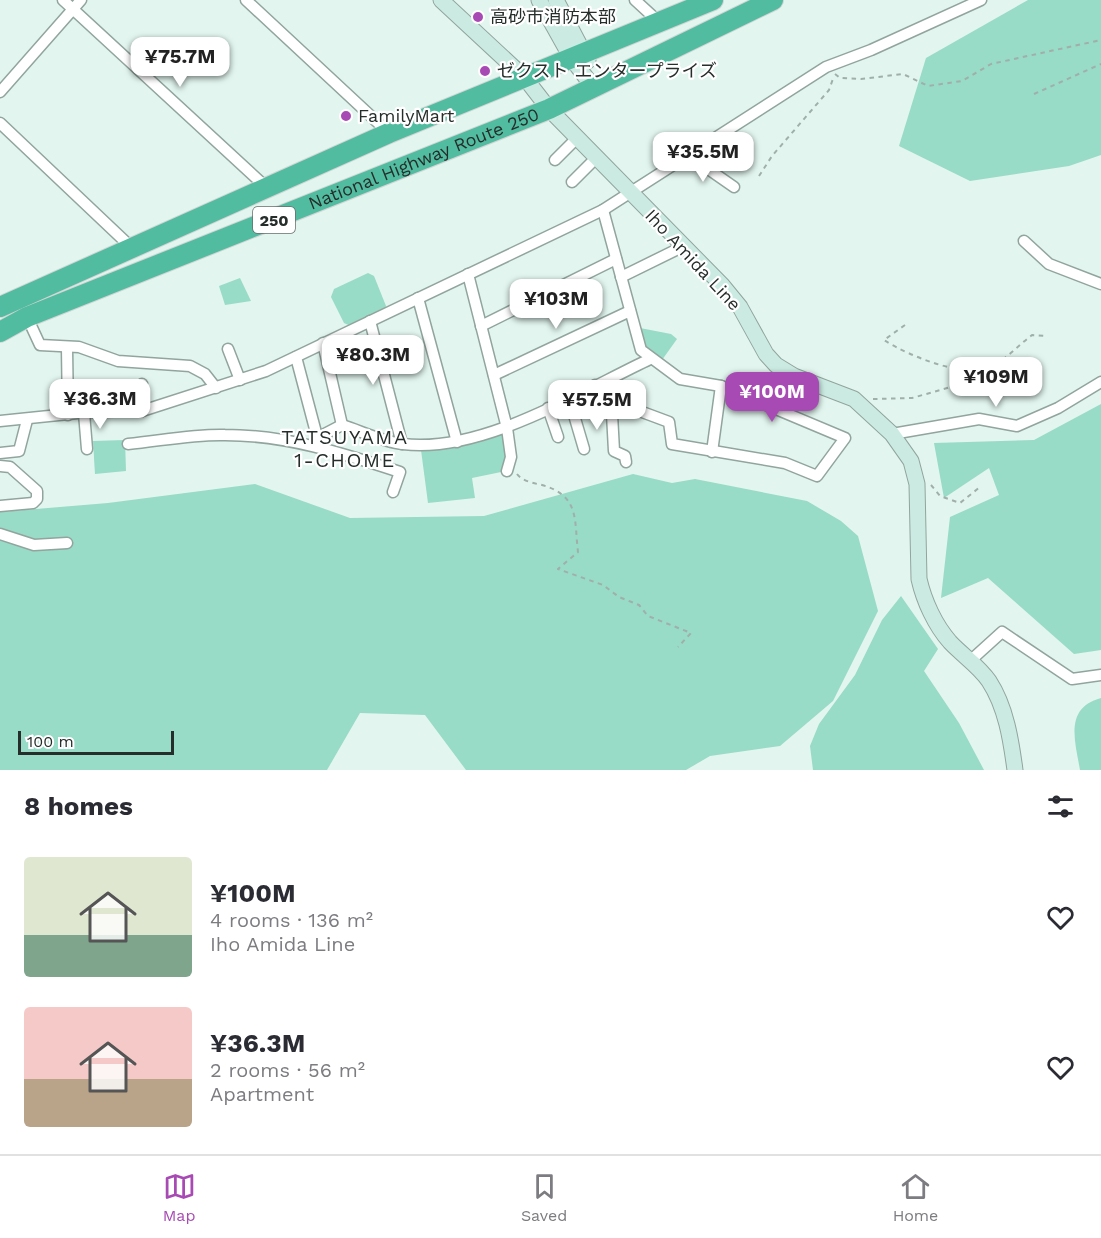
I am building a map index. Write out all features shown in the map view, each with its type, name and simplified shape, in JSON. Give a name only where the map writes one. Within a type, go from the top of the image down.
[{"type":"highway","name":"National Highway Route 250","points":[[0,306],[389,133],[713,0]]},
{"type":"highway","name":"National Highway Route 250","points":[[0,332],[27,317],[549,110],[773,0]]},
{"type":"main road","name":"Iho Amida Line","points":[[441,0],[525,78],[549,110],[684,246],[740,307],[766,354],[776,365],[794,376],[854,399],[891,434],[915,471],[919,579],[922,593],[949,640],[987,678],[999,696],[1011,741],[1015,770]]},
{"type":"main road","points":[[539,0],[579,56]]},
{"type":"main road","points":[[556,0],[594,88]]},
{"type":"street","points":[[63,0],[267,188]]},
{"type":"street","points":[[0,92],[81,0]]},
{"type":"street","points":[[246,0],[389,133]]},
{"type":"street","points":[[635,0],[660,23]]},
{"type":"street","points":[[0,422],[84,413],[142,411],[240,380],[296,357],[603,210],[826,67],[871,50],[981,0]]},
{"type":"street","points":[[0,123],[132,248]]},
{"type":"street","points":[[555,160],[577,138]]},
{"type":"street","points":[[688,155],[734,187]]},
{"type":"street","points":[[572,182],[596,158]]},
{"type":"street","points":[[591,388],[610,400],[669,422],[672,444],[785,463],[818,476],[845,438],[722,387],[680,379],[650,359],[641,350],[603,210]]},
{"type":"street","points":[[1024,241],[1049,264],[1101,284]]},
{"type":"street","points":[[621,277],[684,246]]},
{"type":"street","points":[[481,326],[616,259]]},
{"type":"street","points":[[468,274],[507,428],[511,458],[507,471]]},
{"type":"street","points":[[418,298],[457,442]]},
{"type":"street","points":[[494,375],[630,311]]},
{"type":"street","points":[[27,317],[40,345],[79,347],[118,361],[190,366],[206,374],[216,388]]},
{"type":"street","points":[[370,321],[402,444]]},
{"type":"street","points":[[323,343],[342,425]]},
{"type":"street","points":[[67,348],[68,415]]},
{"type":"street","points":[[228,349],[240,380]]},
{"type":"street","points":[[296,357],[318,442]]},
{"type":"street","points":[[342,425],[402,444],[457,442],[507,428],[650,359]]},
{"type":"street","points":[[891,434],[979,420],[1017,426],[1058,408],[1101,382]]},
{"type":"street","points":[[142,384],[142,411]]},
{"type":"street","points":[[712,452],[722,387]]},
{"type":"street","points":[[591,388],[612,414],[614,451],[625,456],[626,462]]},
{"type":"street","points":[[569,398],[584,449]]},
{"type":"street","points":[[548,408],[558,437]]},
{"type":"street","points":[[84,413],[87,449]]},
{"type":"street","points":[[0,453],[19,451],[27,420]]},
{"type":"street","points":[[318,442],[342,425]]},
{"type":"street","points":[[128,444],[223,435],[318,442],[400,472],[393,492]]},
{"type":"street","points":[[0,466],[10,466],[37,491],[37,499],[33,504],[0,506]]},
{"type":"street","points":[[0,534],[34,545],[67,543]]},
{"type":"street","points":[[970,661],[1002,632],[1072,679],[1101,675]]},
{"type":"path","points":[[759,176],[772,156],[829,90],[834,73],[840,78],[861,79],[903,74],[928,86],[962,81],[991,64],[1101,40]]},
{"type":"path","points":[[1034,94],[1101,64]]},
{"type":"path","points":[[905,325],[884,340],[905,354],[972,372],[995,365],[1032,335],[1047,336]]},
{"type":"path","points":[[854,399],[912,398],[965,383],[972,372]]},
{"type":"path","points":[[511,458],[518,477],[552,488],[567,497],[573,506],[578,552],[558,569],[603,585],[619,597],[639,605],[648,616],[691,633],[678,647]]},
{"type":"path","points":[[929,479],[932,488],[940,496],[960,503],[980,487]]},
{"type":"green space","points":[[1028,0],[1101,0],[1101,155],[1069,166],[970,181],[899,146],[926,58]]},
{"type":"green space","points":[[368,273],[374,276],[386,306],[384,312],[353,327],[344,323],[331,297],[334,289]]},
{"type":"green space","points":[[240,278],[251,301],[225,305],[219,286]]},
{"type":"green space","points":[[640,328],[671,334],[677,339],[662,360],[645,348]]},
{"type":"green space","points":[[1101,404],[1101,650],[1074,654],[988,578],[941,598],[950,517],[999,495],[989,468],[944,498],[934,443],[1034,440]]},
{"type":"green space","points":[[503,433],[507,454],[501,472],[472,478],[475,498],[428,503],[421,450],[444,449]]},
{"type":"green space","points":[[125,440],[126,471],[95,474],[93,441]]},
{"type":"green space","points":[[633,474],[672,483],[695,479],[807,501],[841,521],[858,536],[878,611],[833,701],[780,746],[710,756],[686,770],[466,770],[425,715],[360,713],[327,770],[0,770],[0,512],[108,503],[255,484],[350,518],[484,516]]},
{"type":"green space","points":[[901,596],[938,649],[924,671],[959,723],[984,770],[813,770],[810,746],[819,724],[855,675],[882,620]]},
{"type":"green space","points":[[1101,698],[1101,770],[1080,770],[1075,737],[1077,718],[1081,709]]},
{"type":"place","name":"高砂市消防本部","points":[[478,17]]},
{"type":"place","name":"ゼクスト エンタープライズ","points":[[485,71]]},
{"type":"place","name":"FamilyMart","points":[[346,116]]},
{"type":"district","name":"TATSUYAMA 1-CHOME","points":[[345,448]]}]
